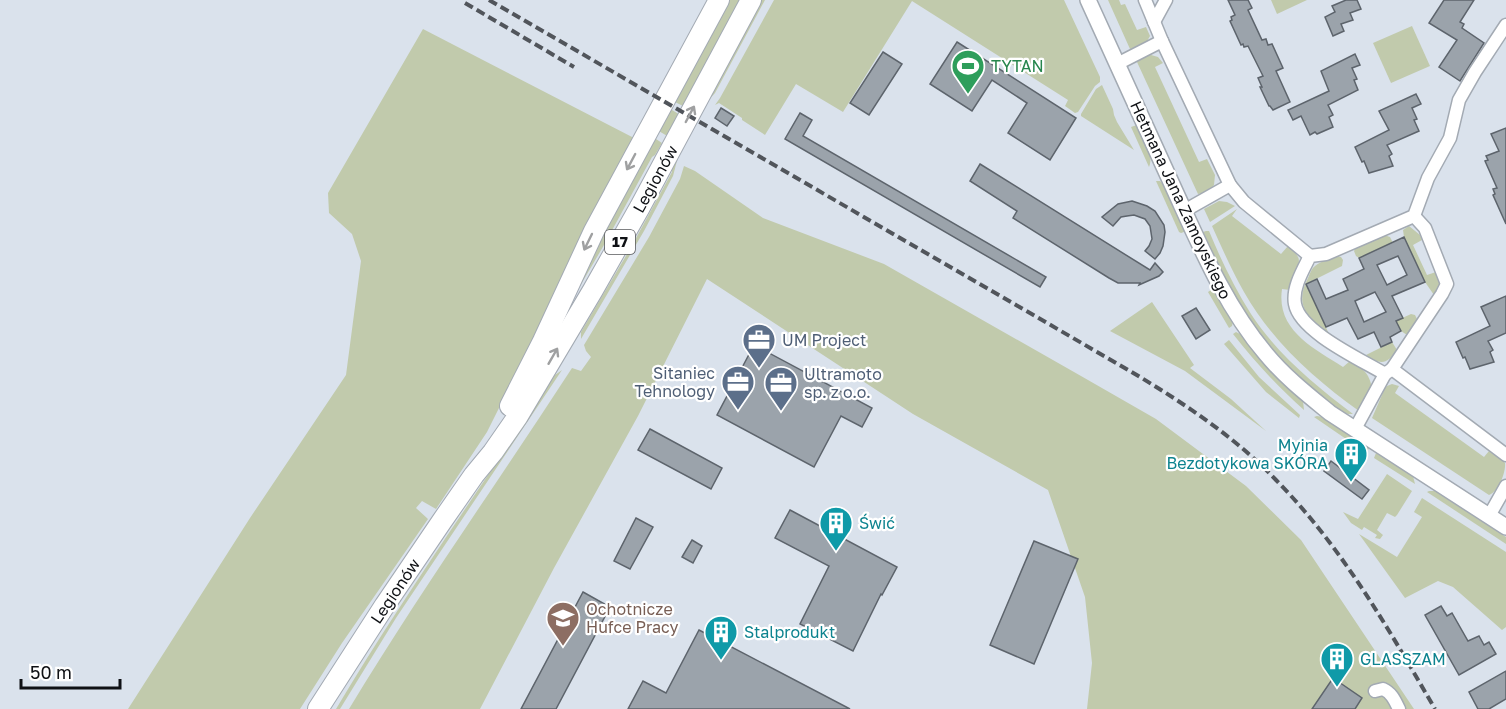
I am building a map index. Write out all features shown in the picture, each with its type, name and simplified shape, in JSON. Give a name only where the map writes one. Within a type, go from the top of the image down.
[{"type":"highway","name":"Legionów","points":[[474,475],[538,351],[594,231],[719,0]]},
{"type":"highway","name":"Legionów","points":[[318,709],[385,605],[474,475],[518,416],[593,290],[752,0]]},
{"type":"street","name":"Hetmana Jana Zamoyskiego","points":[[1088,0],[1184,211],[1227,298],[1266,354],[1286,376],[1330,413],[1506,527]]},
{"type":"street","points":[[1145,0],[1230,185],[1244,202],[1310,256],[1326,254],[1414,216],[1428,178],[1450,138],[1459,100],[1506,25]]},
{"type":"street","points":[[1154,22],[1166,0]]},
{"type":"street","points":[[1117,64],[1162,41]]},
{"type":"street","points":[[1184,211],[1230,185]]},
{"type":"street","points":[[1355,429],[1388,372],[1447,284],[1423,225],[1414,216]]},
{"type":"street","points":[[1310,256],[1295,294],[1295,303],[1302,320],[1315,332],[1388,372],[1506,455]]},
{"type":"street","points":[[1489,516],[1506,486]]},
{"type":"street","points":[[1376,691],[1386,690],[1399,709]]},
{"type":"green space","points":[[727,0],[742,0],[685,107],[673,101]]},
{"type":"green space","points":[[760,0],[765,0],[715,93],[707,102]]},
{"type":"green space","points":[[774,0],[1064,0],[1100,77],[1100,82],[1075,113],[1065,106],[1068,100],[912,1],[843,112],[796,84],[765,135],[719,103],[715,105]]},
{"type":"green space","points":[[1108,0],[1119,0],[1121,5],[1125,4],[1137,30],[1146,27],[1150,36],[1146,43],[1130,49]]},
{"type":"green space","points":[[1271,0],[1307,0],[1277,14]]},
{"type":"green space","points":[[1412,26],[1430,66],[1391,83],[1373,43]]},
{"type":"green space","points":[[423,29],[634,138],[487,432],[436,509],[422,501],[416,508],[428,519],[342,643],[300,709],[128,709],[250,518],[346,375],[361,261],[352,234],[329,213],[328,193]]},
{"type":"green space","points":[[1151,55],[1158,57],[1163,63],[1155,67],[1199,162],[1207,159],[1215,175],[1214,185],[1205,192],[1198,194],[1137,62]]},
{"type":"green space","points":[[1102,85],[1117,122],[1134,150],[1081,116],[1096,89]]},
{"type":"green space","points":[[669,108],[680,115],[669,137],[657,130]]},
{"type":"green space","points":[[1137,125],[1149,151],[1149,167],[1131,127]]},
{"type":"green space","points":[[653,137],[662,143],[552,334]]},
{"type":"green space","points":[[679,153],[673,176],[581,339],[581,332],[630,249],[672,172],[672,163]]},
{"type":"green space","points":[[684,166],[695,171],[763,218],[884,264],[1156,419],[1246,486],[1301,540],[1414,709],[1087,709],[1092,663],[1085,597],[1048,490],[913,414],[707,279],[638,416],[480,709],[349,709],[431,580],[572,368],[581,371],[591,357],[584,345],[649,237],[680,179]]},
{"type":"green space","points":[[1156,181],[1164,185],[1184,232],[1179,232]]},
{"type":"green space","points":[[1219,201],[1235,206],[1210,222],[1204,209]]},
{"type":"green space","points":[[1237,209],[1232,216],[1281,254],[1288,246],[1297,256],[1299,264],[1290,290],[1282,289],[1285,316],[1299,336],[1320,353],[1343,367],[1350,361],[1367,375],[1372,388],[1359,411],[1295,358],[1267,327],[1244,292],[1212,226]]},
{"type":"green space","points":[[1409,226],[1420,235],[1422,240],[1413,245],[1427,275],[1436,272],[1439,279],[1440,284],[1434,295],[1425,282],[1404,237],[1403,230]]},
{"type":"green space","points":[[1209,231],[1233,284],[1261,329],[1285,356],[1353,414],[1342,412],[1306,385],[1266,343],[1232,290],[1203,232]]},
{"type":"green space","points":[[1384,235],[1390,237],[1393,243],[1359,258],[1356,256],[1354,251],[1356,247]]},
{"type":"green space","points":[[1337,256],[1343,260],[1342,266],[1306,284],[1329,334],[1309,316],[1302,296],[1304,288],[1314,267]]},
{"type":"green space","points":[[1211,290],[1233,322],[1229,328],[1208,292]]},
{"type":"green space","points":[[1152,302],[1194,365],[1190,368],[1231,399],[1266,431],[1185,371],[1110,331]]},
{"type":"green space","points":[[1411,314],[1417,319],[1407,335],[1401,331],[1396,321]]},
{"type":"green space","points":[[1236,332],[1269,369],[1303,401],[1304,410],[1258,364],[1233,334]]},
{"type":"green space","points":[[1229,340],[1259,377],[1300,415],[1299,418],[1266,392],[1224,344]]},
{"type":"green space","points":[[1392,342],[1397,350],[1386,361],[1375,361],[1366,355]]},
{"type":"green space","points":[[562,370],[396,618],[340,709],[336,709],[444,541],[555,375]]},
{"type":"green space","points":[[1392,384],[1399,386],[1395,393],[1484,457],[1489,451],[1505,463],[1501,482],[1492,493],[1489,495],[1372,418],[1385,388]]},
{"type":"green space","points":[[1314,417],[1323,417],[1369,448],[1367,452]]},
{"type":"green space","points":[[1376,453],[1413,476],[1415,484],[1374,458]]},
{"type":"green space","points":[[1387,474],[1412,491],[1395,517],[1387,513],[1377,530],[1383,535],[1380,539],[1375,538],[1377,535],[1364,527],[1362,530],[1351,523],[1343,512],[1358,519]]},
{"type":"green space","points":[[1435,491],[1506,537],[1506,544],[1427,492]]},
{"type":"green space","points":[[1422,498],[1506,552],[1506,627],[1502,630],[1453,587],[1438,581],[1405,598],[1359,534],[1397,557],[1422,517],[1414,512]]},
{"type":"building","points":[[1228,0],[1248,0],[1252,8],[1248,10],[1262,40],[1266,39],[1268,45],[1272,44],[1283,68],[1276,71],[1290,102],[1273,110],[1269,106],[1258,78],[1263,76],[1248,46],[1241,45],[1230,21],[1235,15]]},
{"type":"building","points":[[1346,0],[1357,0],[1361,9],[1350,13],[1353,20],[1341,24],[1344,31],[1333,36],[1325,17],[1335,12],[1332,6]]},
{"type":"building","points":[[1444,0],[1474,0],[1460,22],[1464,24],[1462,28],[1484,43],[1460,81],[1439,67],[1457,40],[1429,23]]},
{"type":"building","points":[[957,42],[1076,118],[1050,160],[1008,133],[1027,103],[992,80],[972,111],[930,84]]},
{"type":"building","points":[[883,52],[902,64],[869,115],[850,103]]},
{"type":"building","points":[[1355,54],[1360,65],[1352,68],[1357,79],[1354,80],[1358,90],[1328,105],[1333,115],[1329,117],[1333,127],[1310,135],[1301,116],[1293,120],[1288,110],[1329,91],[1321,71]]},
{"type":"building","points":[[1416,94],[1421,104],[1412,108],[1419,131],[1387,145],[1392,154],[1389,156],[1393,166],[1369,173],[1355,147],[1389,130],[1379,111]]},
{"type":"building","points":[[721,108],[734,116],[727,126],[715,118]]},
{"type":"building","points":[[800,113],[812,120],[803,136],[1046,277],[1040,287],[785,139]]},
{"type":"building","points":[[1506,128],[1506,224],[1493,195],[1495,194],[1493,189],[1497,188],[1485,161],[1488,160],[1486,156],[1499,151],[1491,134]]},
{"type":"building","points":[[980,164],[1150,270],[1155,263],[1163,272],[1139,285],[1140,283],[1118,283],[1109,278],[1013,218],[1017,211],[970,181]]},
{"type":"building","points":[[1132,201],[1155,211],[1164,225],[1163,246],[1155,259],[1145,251],[1152,239],[1150,226],[1145,219],[1134,215],[1121,217],[1113,226],[1102,217],[1118,204]]},
{"type":"building","points":[[1404,237],[1425,282],[1392,296],[1403,318],[1396,321],[1401,331],[1390,337],[1392,342],[1381,347],[1374,332],[1358,339],[1347,318],[1326,327],[1306,284],[1317,279],[1326,299],[1348,290],[1343,279],[1364,269],[1359,258]],"holes":[[[1398,256],[1407,275],[1387,285],[1377,265]],[[1375,292],[1386,312],[1364,322],[1355,301]]]},
{"type":"building","points":[[1506,296],[1506,333],[1488,341],[1493,350],[1490,352],[1494,362],[1470,369],[1456,342],[1490,326],[1481,307]]},
{"type":"building","points":[[1196,308],[1210,330],[1196,339],[1182,316]]},
{"type":"building","points":[[754,345],[872,408],[862,427],[841,416],[814,467],[717,415]]},
{"type":"building","points":[[650,429],[722,468],[711,489],[638,450]]},
{"type":"building","name":"Myjnia Bezdotykowa SKÓRA","points":[[1331,461],[1369,490],[1362,499],[1324,471]]},
{"type":"building","points":[[790,510],[897,567],[853,651],[800,624],[829,566],[775,538]]},
{"type":"building","points":[[636,518],[653,527],[630,569],[614,561]]},
{"type":"building","points":[[692,540],[702,546],[693,563],[682,557]]},
{"type":"building","points":[[1034,541],[1078,559],[1034,664],[990,645]]},
{"type":"building","points":[[583,592],[610,607],[556,709],[521,709]]},
{"type":"building","points":[[1441,606],[1447,616],[1452,613],[1468,641],[1479,636],[1484,645],[1489,642],[1496,654],[1459,675],[1425,615]]},
{"type":"building","name":"Stalprodukt","points":[[699,630],[850,709],[628,709],[643,681],[666,693]]},
{"type":"building","points":[[1506,671],[1506,699],[1489,709],[1478,709],[1469,692]]},
{"type":"building","name":"GLASSZAM","points":[[1333,678],[1362,698],[1355,709],[1312,709]]},
{"type":"railway","points":[[489,0],[1130,371],[1225,434],[1276,480],[1322,533],[1363,589],[1435,709]]},
{"type":"railway","points":[[465,3],[574,67]]},
{"type":"place","name":"TYTAN","points":[[968,95]]},
{"type":"place","name":"UM Project","points":[[759,369]]},
{"type":"place","name":"Sitaniec Tehnology","points":[[738,411]]},
{"type":"place","name":"Ultramoto sp. z o.o.","points":[[781,412]]},
{"type":"place","name":"Myjnia Bezdotykowa SKÓRA","points":[[1351,483]]},
{"type":"place","name":"Świć","points":[[836,552]]},
{"type":"place","name":"Ochotnicze Hufce Pracy","points":[[563,647]]},
{"type":"place","name":"Stalprodukt","points":[[721,661]]},
{"type":"place","name":"GLASSZAM","points":[[1337,688]]}]
